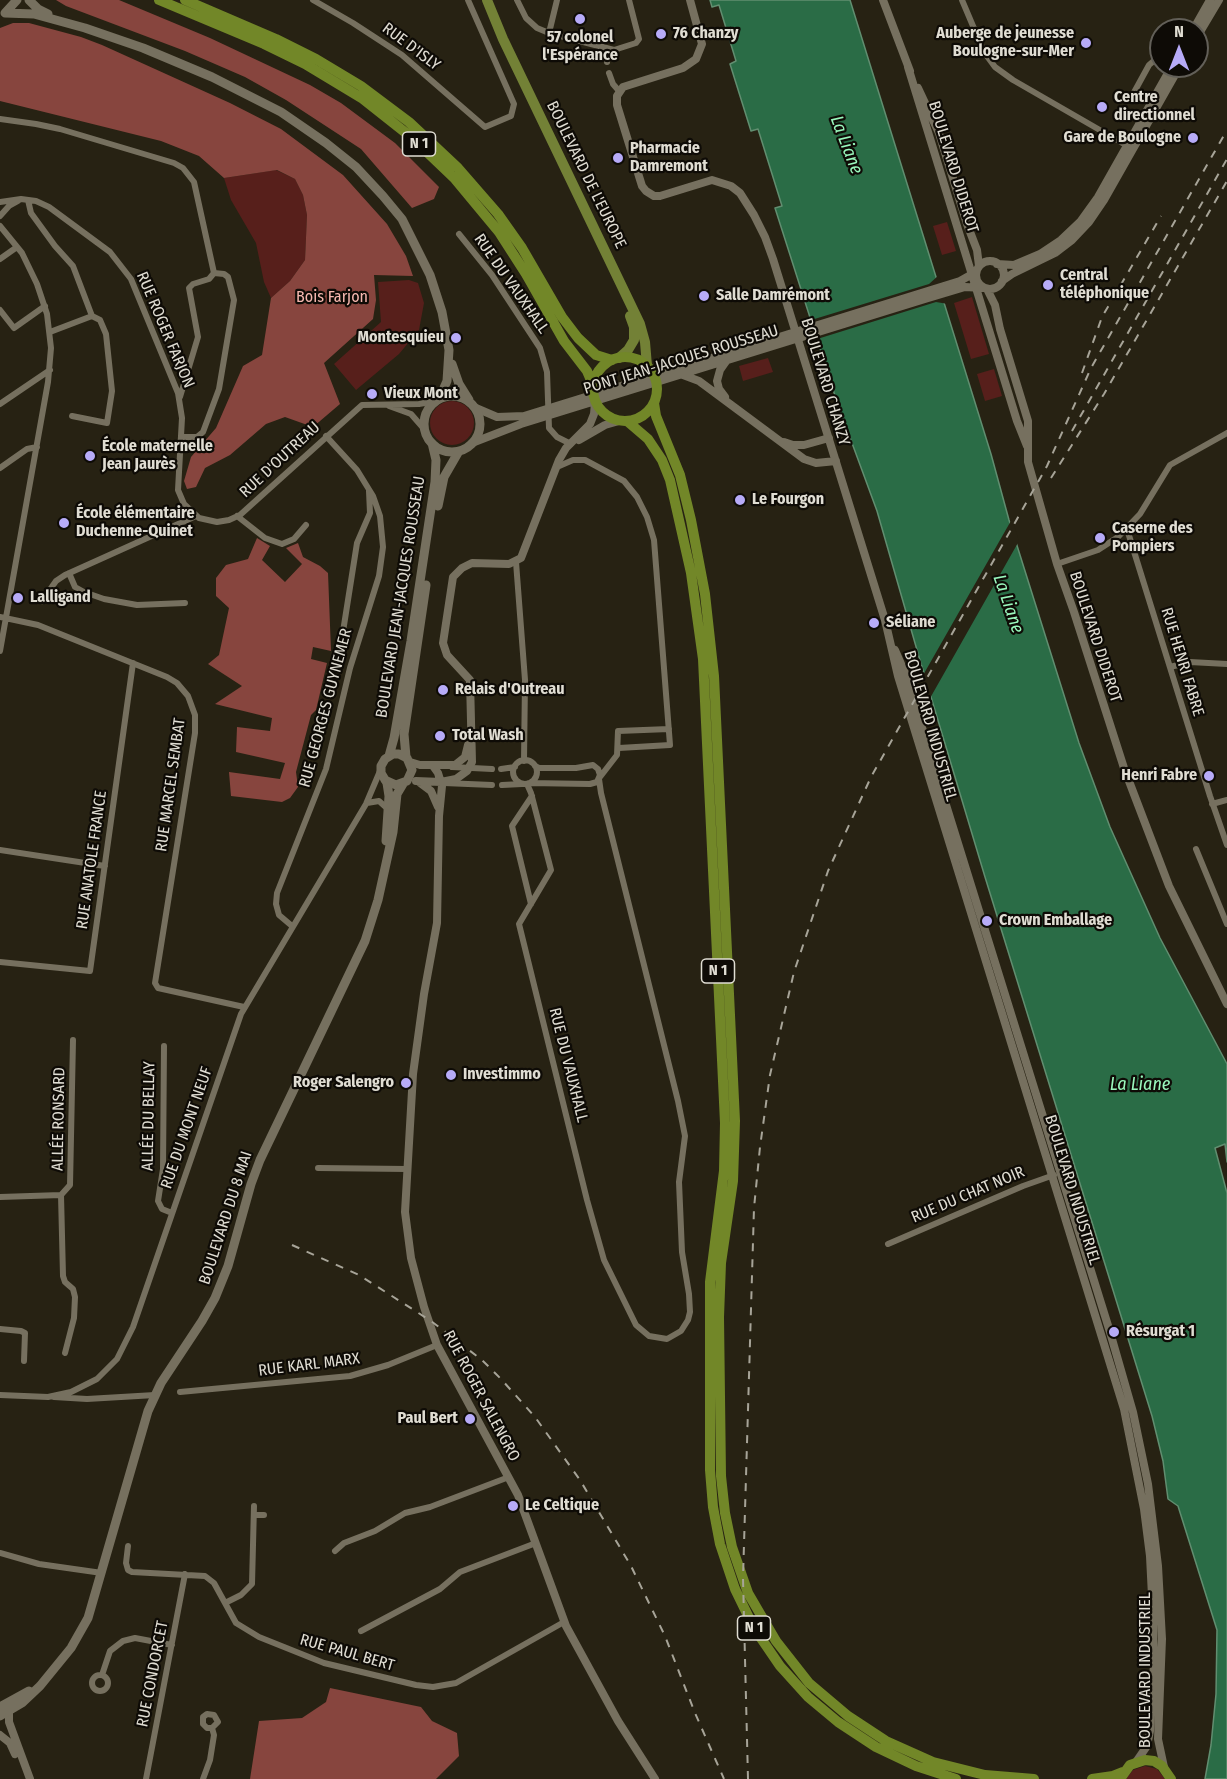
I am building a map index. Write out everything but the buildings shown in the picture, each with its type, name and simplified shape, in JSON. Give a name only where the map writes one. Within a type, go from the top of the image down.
[{"type":"highway","name":"N 1","points":[[159,0],[264,44],[305,64],[357,95],[411,137],[455,179],[499,232],[524,269],[564,341],[587,371],[593,385]]},
{"type":"highway","name":"N 1","points":[[185,0],[276,39],[316,59],[362,86],[409,122],[458,168],[502,219],[530,261],[564,321],[578,339],[596,355],[616,359]]},
{"type":"highway","points":[[634,358],[653,374],[656,396],[654,403],[642,417],[623,421],[605,415],[595,402],[593,385],[599,370],[616,359],[634,358]]},
{"type":"highway","name":"N 1","points":[[654,403],[656,416],[681,480],[692,528],[705,594],[714,676],[735,1121],[733,1181],[720,1293],[720,1521]]},
{"type":"highway","name":"N 1","points":[[623,421],[641,431],[655,449],[670,480],[691,573],[703,659],[725,1123],[724,1171],[710,1282],[710,1470],[731,1581],[754,1628],[785,1672],[876,1747],[959,1774],[1034,1779]]},
{"type":"highway","points":[[1092,1779],[1121,1775],[1136,1762],[1149,1760],[1164,1767],[1171,1779]]},
{"type":"main road","points":[[3,14],[17,0]]},
{"type":"main road","points":[[29,0],[40,10],[69,23]]},
{"type":"main road","name":"BOULEVARD DE L'EUROPE","points":[[481,0],[631,318],[634,340],[628,350],[616,359]]},
{"type":"main road","name":"BOULEVARD DE L'EUROPE","points":[[487,0],[503,39],[640,324],[644,337],[646,366]]},
{"type":"main road","points":[[3,14],[29,13],[69,23],[143,48],[242,91],[297,123],[356,167],[394,208],[418,247],[436,290],[456,377],[473,405],[480,425],[478,435],[472,443],[459,451],[442,450],[432,443],[425,429],[427,412],[438,400],[447,381],[448,350]]},
{"type":"main road","points":[[438,400],[452,396],[463,398],[473,405]]},
{"type":"main road","name":"BOULEVARD JEAN-JACQUES ROUSSEAU","points":[[389,756],[411,641],[437,468],[432,443]]},
{"type":"main road","name":"BOULEVARD JEAN-JACQUES ROUSSEAU","points":[[408,760],[404,734],[440,492],[447,470],[459,451]]},
{"type":"main road","points":[[399,754],[408,760],[412,771],[395,783],[381,769],[384,760],[389,756],[399,754]]},
{"type":"main road","name":"BOULEVARD DU 8 MAI","points":[[385,865],[389,810],[395,783]]},
{"type":"main road","name":"BOULEVARD DU 8 MAI","points":[[2,1711],[28,1698],[50,1675],[71,1648],[90,1612],[140,1432],[155,1395],[202,1321],[218,1291],[260,1160],[363,947],[376,908],[393,832],[397,794],[395,783]]},
{"type":"main road","name":"BOULEVARD DU 8 MAI","points":[[2,1711],[50,1675]]},
{"type":"street","name":"RUE D'ISLY","points":[[313,0],[402,55],[485,127],[511,116],[514,104],[468,0]]},
{"type":"street","points":[[517,0],[523,13],[537,28],[614,50],[636,43],[639,39],[629,0]]},
{"type":"street","points":[[549,33],[557,0]]},
{"type":"street","points":[[609,73],[613,84],[620,91],[625,86],[687,66],[696,59],[702,44],[690,0]]},
{"type":"street","name":"BOULEVARD DIDEROT","points":[[883,0],[908,67],[1022,438],[1027,446]]},
{"type":"street","points":[[962,0],[984,52],[995,67],[1013,80],[1130,147]]},
{"type":"street","points":[[1200,18],[1210,0]]},
{"type":"street","points":[[1208,18],[1219,0]]},
{"type":"street","points":[[606,49],[607,62]]},
{"type":"street","points":[[1132,96],[1149,65]]},
{"type":"street","name":"BOULEVARD DIDEROT","points":[[908,67],[935,122],[979,254],[978,269]]},
{"type":"street","points":[[1166,78],[1130,147],[1098,210],[1078,234],[1049,257],[1012,274],[992,289],[985,288],[977,281],[978,269],[986,262],[1014,265],[1047,250],[1068,234],[1091,207],[1130,147],[1173,78]]},
{"type":"street","name":"BOULEVARD CHANZY","points":[[620,91],[617,105],[642,186],[646,191],[654,196],[660,196],[708,181],[719,181],[734,188],[750,208],[765,237],[892,646]]},
{"type":"street","points":[[0,119],[60,129],[174,163],[183,168],[194,182],[214,273]]},
{"type":"street","name":"RUE ROGER FARJON","points":[[0,202],[13,199],[41,202],[110,252],[124,268],[138,292],[180,397],[181,437],[178,490],[184,504],[196,516]]},
{"type":"street","points":[[0,216],[11,204],[28,200],[31,213],[73,266],[92,316],[100,320],[107,342],[112,392],[107,423],[72,416]]},
{"type":"street","points":[[0,226],[17,246],[32,272],[45,306],[50,332],[50,370],[3,618],[0,651]]},
{"type":"street","name":"RUE DU VAUXHALL","points":[[459,234],[492,276],[537,343],[546,368],[549,428],[559,439],[572,443]]},
{"type":"street","name":"BOULEVARD DIDEROT","points":[[974,241],[995,263]]},
{"type":"street","points":[[0,259],[17,246]]},
{"type":"street","points":[[995,263],[1003,271],[1001,283]]},
{"type":"street","name":"PONT JEAN-JACQUES ROUSSEAU","points":[[525,419],[960,281],[978,269]]},
{"type":"street","points":[[180,397],[197,340],[197,328],[189,288],[193,284],[209,279],[214,273]]},
{"type":"street","points":[[181,437],[197,437],[203,432],[219,389],[234,296],[226,275],[214,273]]},
{"type":"street","name":"BOULEVARD DIDEROT","points":[[998,315],[1001,283]]},
{"type":"street","name":"PONT JEAN-JACQUES ROUSSEAU","points":[[525,419],[678,376],[965,287],[985,288]]},
{"type":"street","name":"BOULEVARD DIDEROT","points":[[985,288],[993,299],[1001,334],[1028,422],[1028,465],[1057,564],[1124,768],[1148,834],[1188,928],[1227,1004]]},
{"type":"street","points":[[0,310],[14,328],[45,306]]},
{"type":"street","points":[[50,332],[92,316]]},
{"type":"street","points":[[727,360],[720,370],[717,381],[720,392],[730,402]]},
{"type":"street","points":[[0,404],[50,370]]},
{"type":"street","points":[[678,376],[690,376],[696,379],[807,461],[820,463],[836,461]]},
{"type":"street","name":"RUE D'OUTREAU","points":[[196,516],[217,522],[237,516],[360,406],[419,404],[438,400]]},
{"type":"street","points":[[441,782],[458,778],[469,769],[472,760],[470,680],[447,655],[444,646],[452,580],[457,572],[472,563],[505,565],[516,562],[525,550],[563,453],[590,424],[595,402]]},
{"type":"street","points":[[377,404],[411,414],[425,429]]},
{"type":"street","points":[[473,405],[497,417],[525,419]]},
{"type":"street","points":[[472,443],[525,419]]},
{"type":"street","points":[[572,443],[605,425],[623,421]]},
{"type":"street","points":[[1057,564],[1103,547],[1127,529],[1140,514],[1170,465],[1227,433]]},
{"type":"street","name":"RUE GEORGES GUYNEMER","points":[[292,926],[279,915],[276,904],[277,893],[326,769],[350,668],[381,562],[383,547],[377,506],[369,488],[357,470],[326,436]]},
{"type":"street","points":[[778,438],[800,446],[829,438]]},
{"type":"street","points":[[0,468],[27,449],[37,447]]},
{"type":"street","points":[[557,467],[577,459],[585,459],[628,483],[645,513],[656,551],[670,745],[619,748]]},
{"type":"street","name":"RUE GEORGES GUYNEMER","points":[[342,638],[357,543],[370,513],[369,488]]},
{"type":"street","points":[[42,601],[57,581],[69,573],[196,516]]},
{"type":"street","points":[[237,516],[265,538],[282,544],[294,539],[306,525]]},
{"type":"street","name":"RUE HENRI FABRE","points":[[1127,529],[1212,804],[1227,845]]},
{"type":"street","points":[[516,562],[525,680],[524,761]]},
{"type":"street","points":[[69,573],[75,587],[104,599],[137,605],[185,603]]},
{"type":"street","name":"RUE MARCEL SEMBAT","points":[[3,618],[42,626],[133,663],[177,683],[190,700],[196,719],[194,739],[155,983],[158,988],[244,1007]]},
{"type":"street","name":"BOULEVARD INDUSTRIEL","points":[[892,646],[898,675],[1124,1376],[1148,1484],[1160,1588],[1162,1667],[1158,1742],[1164,1767]]},
{"type":"street","points":[[1170,668],[1190,662],[1227,664]]},
{"type":"street","name":"RUE ANATOLE FRANCE","points":[[0,962],[90,971],[133,663]]},
{"type":"street","points":[[502,785],[597,782],[617,755],[618,731],[669,729]]},
{"type":"street","points":[[408,760],[420,765],[455,765],[463,760],[467,752],[470,732]]},
{"type":"street","points":[[501,769],[515,767],[524,761],[541,768],[576,768],[593,765],[598,769],[600,778]]},
{"type":"street","name":"RUE ROGER SALENGRO","points":[[433,766],[441,782],[437,927],[415,1061],[405,1207],[407,1241],[424,1307],[437,1345],[520,1499],[564,1622],[614,1714],[655,1779]]},
{"type":"street","points":[[445,766],[492,769]]},
{"type":"street","points":[[526,784],[536,775],[535,766]]},
{"type":"street","points":[[515,767],[514,777],[526,784]]},
{"type":"street","name":"RUE DU MONT NEUF","points":[[0,1395],[48,1397],[65,1394],[86,1386],[104,1374],[117,1359],[131,1332],[244,1007],[366,804],[378,781],[381,769]]},
{"type":"street","name":"RUE DU VAUXHALL","points":[[526,784],[532,796],[551,870],[519,924],[600,1248],[636,1325],[648,1336],[661,1339],[674,1337],[683,1328],[689,1316],[690,1301],[683,1259],[679,1176],[685,1136],[602,798],[600,778]]},
{"type":"street","points":[[395,783],[416,781],[492,785]]},
{"type":"street","name":"RUE ROGER SALENGRO","points":[[416,781],[432,793],[439,816]]},
{"type":"street","name":"RUE DU MONT NEUF","points":[[366,804],[376,793],[395,783]]},
{"type":"street","points":[[531,904],[512,825],[532,796]]},
{"type":"street","points":[[1212,804],[1227,800]]},
{"type":"street","points":[[366,804],[379,801],[389,810]]},
{"type":"street","points":[[1196,849],[1225,911],[1227,924]]},
{"type":"street","points":[[0,850],[105,866]]},
{"type":"street","name":"ALLÉE RONSARD","points":[[0,1197],[61,1195],[68,1188],[72,1179],[70,1114],[74,1080],[73,1040]]},
{"type":"street","name":"ALLÉE DU BELLAY","points":[[164,1046],[163,1168],[158,1201],[160,1207],[172,1213]]},
{"type":"street","points":[[318,1168],[407,1169]]},
{"type":"street","name":"BOULEVARD INDUSTRIEL","points":[[1057,1174],[1119,1390],[1133,1447],[1144,1509],[1152,1586],[1154,1664],[1149,1738],[1136,1762]]},
{"type":"street","name":"RUE DU CHAT NOIR","points":[[888,1244],[1057,1174]]},
{"type":"street","name":"ALLÉE RONSARD","points":[[61,1195],[63,1276],[73,1289],[75,1297],[74,1318],[65,1353]]},
{"type":"street","points":[[0,1329],[25,1333],[24,1361]]},
{"type":"street","name":"RUE KARL MARX","points":[[180,1392],[350,1376],[388,1365],[437,1345]]},
{"type":"street","points":[[48,1397],[74,1399],[155,1395]]},
{"type":"street","points":[[335,1551],[344,1543],[375,1531],[405,1513],[430,1507],[509,1477]]},
{"type":"street","points":[[225,1603],[238,1598],[252,1584],[254,1506]]},
{"type":"street","points":[[254,1515],[264,1515]]},
{"type":"street","points":[[361,1631],[440,1589],[460,1572],[536,1543]]},
{"type":"street","name":"RUE PAUL BERT","points":[[128,1546],[126,1566],[130,1572],[202,1575],[209,1578],[240,1626],[289,1650],[330,1665],[406,1683],[433,1687],[448,1686],[464,1680],[564,1622]]},
{"type":"street","points":[[0,1552],[39,1564],[102,1573]]},
{"type":"street","name":"RUE CONDORCET","points":[[146,1779],[185,1574]]},
{"type":"street","points":[[102,1676],[110,1651],[123,1641],[135,1638],[172,1645]]},
{"type":"street","points":[[2,1711],[9,1722],[28,1779]]},
{"type":"street","points":[[203,1779],[210,1760],[214,1735],[212,1728]]},
{"type":"street","points":[[0,1730],[10,1738],[18,1750]]},
{"type":"street","points":[[0,1735],[12,1746],[28,1779]]},
{"type":"shaded area","points":[[276,170],[295,179],[303,195],[307,215],[305,260],[290,281],[271,298],[264,282],[256,243],[231,200],[224,178]]},
{"type":"shaded area","points":[[947,222],[956,251],[942,255],[933,226]]},
{"type":"shaded area","points":[[409,280],[418,283],[424,303],[419,330],[399,354],[356,390],[334,364],[381,322],[378,282]]},
{"type":"shaded area","points":[[972,297],[989,354],[971,359],[954,303]]},
{"type":"shaded area","points":[[768,358],[773,372],[743,381],[739,366]]},
{"type":"shaded area","points":[[994,369],[1002,396],[985,401],[977,374]]},
{"type":"shaded area","points":[[452,401],[467,408],[474,423],[467,438],[452,445],[437,438],[430,423],[437,408]]},
{"type":"shaded area","points":[[1145,1766],[1157,1769],[1165,1779],[1126,1779],[1133,1770]]},
{"type":"green space","points":[[56,0],[119,0],[210,38],[310,85],[341,103],[395,143],[439,187],[434,199],[412,208],[361,149],[286,100],[245,77]]},
{"type":"green space","name":"Bois Farjon","points":[[13,23],[29,23],[102,45],[230,103],[281,129],[343,175],[387,224],[406,256],[413,276],[374,275],[376,300],[373,319],[324,363],[340,404],[313,427],[285,417],[266,424],[230,455],[205,468],[196,487],[187,489],[184,481],[191,457],[216,428],[243,366],[262,355],[271,298],[290,281],[305,260],[307,215],[303,195],[295,179],[277,170],[224,178],[199,156],[161,141],[0,101],[0,28]]},
{"type":"green space","points":[[257,538],[270,546],[262,560],[285,582],[302,564],[286,548],[298,543],[303,557],[328,573],[331,651],[313,647],[311,659],[327,663],[316,710],[311,715],[296,772],[298,787],[290,798],[282,802],[231,796],[229,772],[280,779],[285,763],[236,752],[237,727],[270,731],[272,718],[215,704],[242,686],[208,664],[219,655],[229,608],[216,596],[216,578],[226,565],[248,559]]},
{"type":"green space","points":[[330,1688],[421,1707],[432,1721],[457,1733],[459,1756],[436,1779],[250,1779],[259,1721],[302,1718],[326,1702]]},
{"type":"water","name":"La Liane","points":[[710,0],[850,0],[1079,743],[1110,827],[1160,938],[1227,1064],[1227,1162],[1225,1144],[1215,1148],[1227,1193],[1227,1779],[1205,1779],[1216,1694],[1217,1630],[1178,1506],[1168,1499],[1163,1461],[1152,1416],[985,877],[877,511],[838,405],[775,208],[782,206],[758,129],[751,131],[730,64],[736,61],[719,5],[712,7]]},
{"type":"pier","points":[[939,275],[948,304],[936,302],[814,340],[808,321],[929,284]]},
{"type":"pier","points":[[1012,519],[1019,541],[929,700],[922,677]]},
{"type":"railway","points":[[748,1779],[743,1578],[754,1208],[770,1075],[794,972],[828,871],[871,777],[1047,466],[1091,368],[1227,130]]},
{"type":"railway","points":[[1072,431],[1227,159]]},
{"type":"railway","points":[[1051,478],[1104,394],[1227,181]]},
{"type":"railway","points":[[1082,373],[1102,317],[1161,216]]},
{"type":"railway","points":[[292,1245],[359,1275],[431,1321],[482,1360],[535,1417],[580,1480],[631,1566],[665,1636],[724,1779]]},
{"type":"place","name":"57 colonel l'Espérance","points":[[580,19]]},
{"type":"place","name":"76 Chanzy","points":[[661,34]]},
{"type":"place","name":"Auberge de jeunesse Boulogne-sur-Mer","points":[[1086,43]]},
{"type":"place","name":"Centre directionnel","points":[[1102,107]]},
{"type":"place","name":"Gare de Boulogne","points":[[1193,138]]},
{"type":"place","name":"Pharmacie Damremont","points":[[618,158]]},
{"type":"place","name":"Central téléphonique","points":[[1048,285]]},
{"type":"place","name":"Salle Damrémont","points":[[704,296]]},
{"type":"place","name":"Montesquieu","points":[[456,338]]},
{"type":"place","name":"Vieux Mont","points":[[372,394]]},
{"type":"place","name":"École maternelle Jean Jaurès","points":[[90,456]]},
{"type":"place","name":"Le Fourgon","points":[[740,500]]},
{"type":"place","name":"École élémentaire Duchenne-Quinet","points":[[64,523]]},
{"type":"place","name":"Caserne des Pompiers","points":[[1100,538]]},
{"type":"place","name":"Lalligand","points":[[18,598]]},
{"type":"place","name":"Séliane","points":[[874,623]]},
{"type":"place","name":"Relais d'Outreau","points":[[443,690]]},
{"type":"place","name":"Total Wash","points":[[440,736]]},
{"type":"place","name":"Henri Fabre","points":[[1209,776]]},
{"type":"place","name":"Crown Emballage","points":[[987,921]]},
{"type":"place","name":"Investimmo","points":[[451,1075]]},
{"type":"place","name":"Roger Salengro","points":[[406,1083]]},
{"type":"place","name":"Résurgat 1","points":[[1114,1332]]},
{"type":"place","name":"Paul Bert","points":[[470,1419]]},
{"type":"place","name":"Le Celtique","points":[[513,1506]]}]
